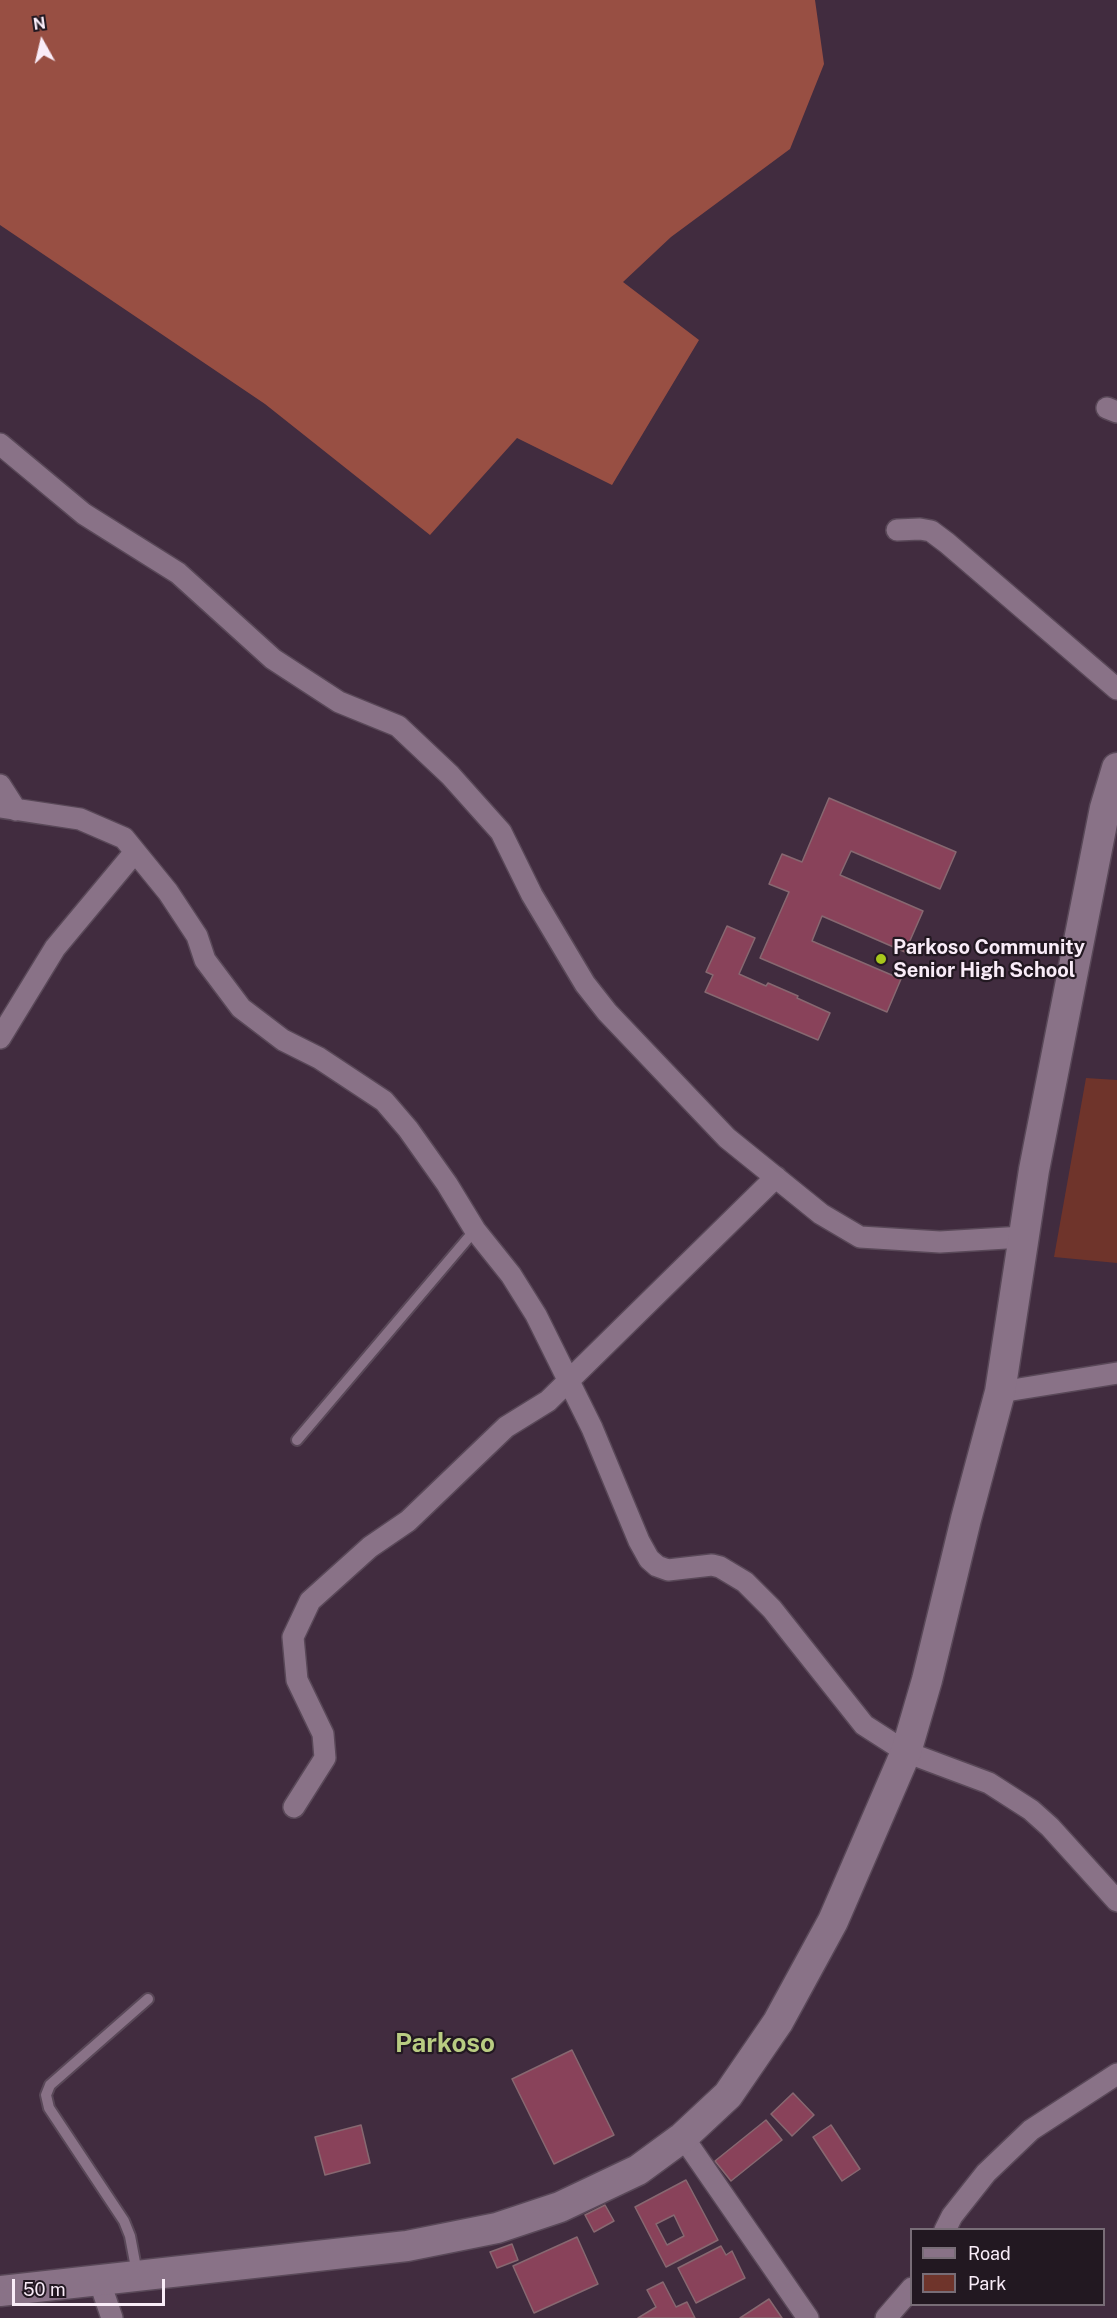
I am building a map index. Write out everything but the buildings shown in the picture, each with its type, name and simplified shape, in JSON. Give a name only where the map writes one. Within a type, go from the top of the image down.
[{"type":"street","points":[[0,444],[84,514],[178,573],[273,659],[339,702],[398,726],[433,759],[501,832],[532,895],[585,984],[607,1012],[727,1138],[821,1214],[860,1238],[940,1242],[1023,1237]]},
{"type":"street","points":[[897,530],[931,531],[1117,689]]},
{"type":"street","points":[[0,2291],[407,2246],[497,2228],[560,2207],[638,2170],[683,2138],[728,2095],[778,2022],[833,1921],[906,1752],[927,1680],[1000,1392],[1023,1237],[1068,990],[1105,808],[1117,768]]},
{"type":"street","points":[[0,785],[8,808],[80,819],[124,838],[168,892],[197,936],[206,960],[241,1008],[283,1040],[319,1058],[384,1101],[408,1129],[447,1184],[475,1230],[516,1283],[536,1316],[570,1381],[639,1541],[649,1559],[657,1566],[668,1570],[712,1565],[720,1567],[745,1582],[772,1610],[859,1721],[906,1752],[989,1783],[1031,1810],[1110,1879],[1117,1901]]},
{"type":"street","points":[[0,1038],[55,948],[135,852]]},
{"type":"street","points":[[294,1807],[326,1758],[323,1734],[297,1680],[293,1637],[310,1601],[370,1548],[408,1521],[506,1427],[548,1401],[570,1381],[776,1177]]},
{"type":"street","points":[[1000,1392],[1117,1373]]},
{"type":"street","points":[[946,2228],[952,2216],[986,2173],[1031,2130],[1117,2074]]},
{"type":"street","points":[[683,2138],[808,2318]]},
{"type":"street","points":[[99,2280],[112,2318]]},
{"type":"street","points":[[886,2318],[910,2290]]},
{"type":"lane","points":[[297,1440],[475,1230]]},
{"type":"lane","points":[[137,2276],[130,2236],[124,2222],[49,2108],[46,2095],[50,2085],[148,1999]]},
{"type":"green space","points":[[1086,1078],[1117,1080],[1117,1263],[1054,1257]]},
{"type":"shaded area","points":[[0,0],[815,0],[824,64],[790,149],[671,237],[623,282],[699,340],[612,485],[517,438],[430,535],[265,404],[0,225]]},
{"type":"place","name":"Parkoso Community Senior High School","points":[[881,959]]},
{"type":"district","name":"Parkoso","points":[[445,2044]]}]
